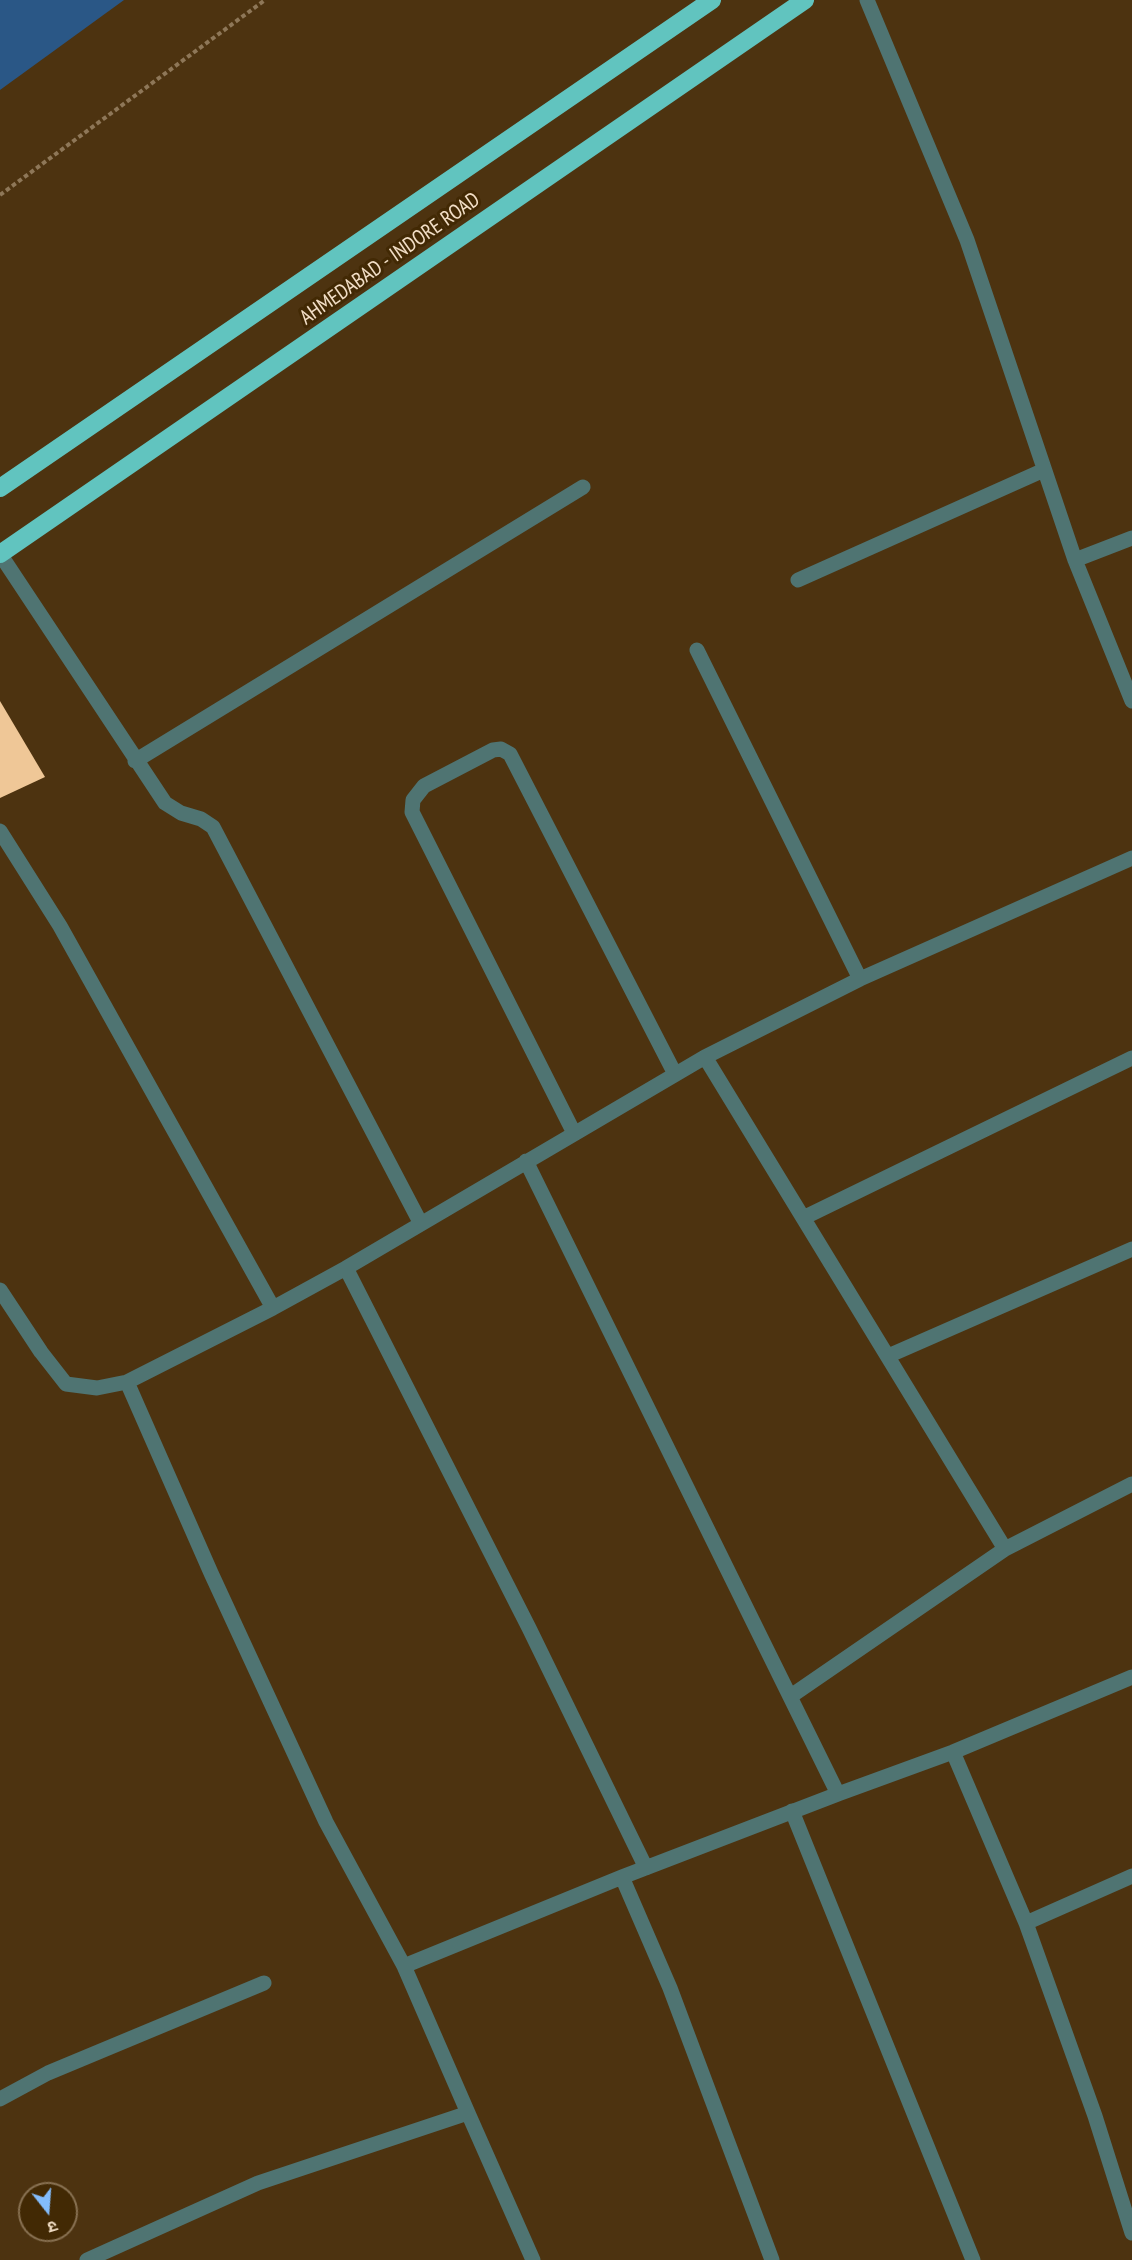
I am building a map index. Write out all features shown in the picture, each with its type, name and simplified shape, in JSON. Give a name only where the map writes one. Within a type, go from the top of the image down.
[{"type":"highway","name":"AHMEDABAD - INDORE ROAD","points":[[0,488],[712,0]]},
{"type":"highway","name":"AHMEDABAD - INDORE ROAD","points":[[0,554],[805,0]]},
{"type":"street","points":[[867,0],[967,240],[1075,560],[1132,701]]},
{"type":"street","points":[[798,580],[1044,470]]},
{"type":"street","points":[[135,761],[583,487]]},
{"type":"street","points":[[1075,560],[1132,538]]},
{"type":"street","points":[[0,554],[135,761],[165,803],[213,827],[420,1222]]},
{"type":"street","points":[[697,650],[860,979]]},
{"type":"street","points":[[574,1133],[412,812],[413,800],[424,786],[493,750],[501,749],[510,754],[675,1074]]},
{"type":"street","points":[[0,831],[60,926],[273,1308]]},
{"type":"street","points":[[0,1290],[41,1352],[66,1384],[97,1388],[128,1382],[346,1268],[420,1222],[705,1057],[860,979],[1132,858]]},
{"type":"street","points":[[705,1057],[1005,1549]]},
{"type":"street","points":[[803,1218],[1132,1058]]},
{"type":"street","points":[[526,1161],[838,1794]]},
{"type":"street","points":[[888,1356],[1132,1249]]},
{"type":"street","points":[[346,1268],[530,1629],[646,1868]]},
{"type":"street","points":[[128,1382],[211,1573],[326,1822],[404,1966],[533,2260]]},
{"type":"street","points":[[791,1696],[1005,1549],[1132,1484]]},
{"type":"street","points":[[404,1966],[622,1877],[953,1752],[1132,1677]]},
{"type":"street","points":[[953,1752],[1026,1923],[1095,2116],[1132,2233]]},
{"type":"street","points":[[792,1811],[973,2260]]},
{"type":"street","points":[[1026,1923],[1132,1876]]},
{"type":"street","points":[[622,1877],[670,1988],[772,2260]]},
{"type":"street","points":[[0,2099],[48,2073],[264,1983]]},
{"type":"street","points":[[87,2260],[258,2183],[468,2113]]},
{"type":"path","points":[[0,195],[265,0]]},
{"type":"water","points":[[0,0],[124,0],[0,90]]},
{"type":"building","points":[[0,701],[45,777],[0,798]]}]
